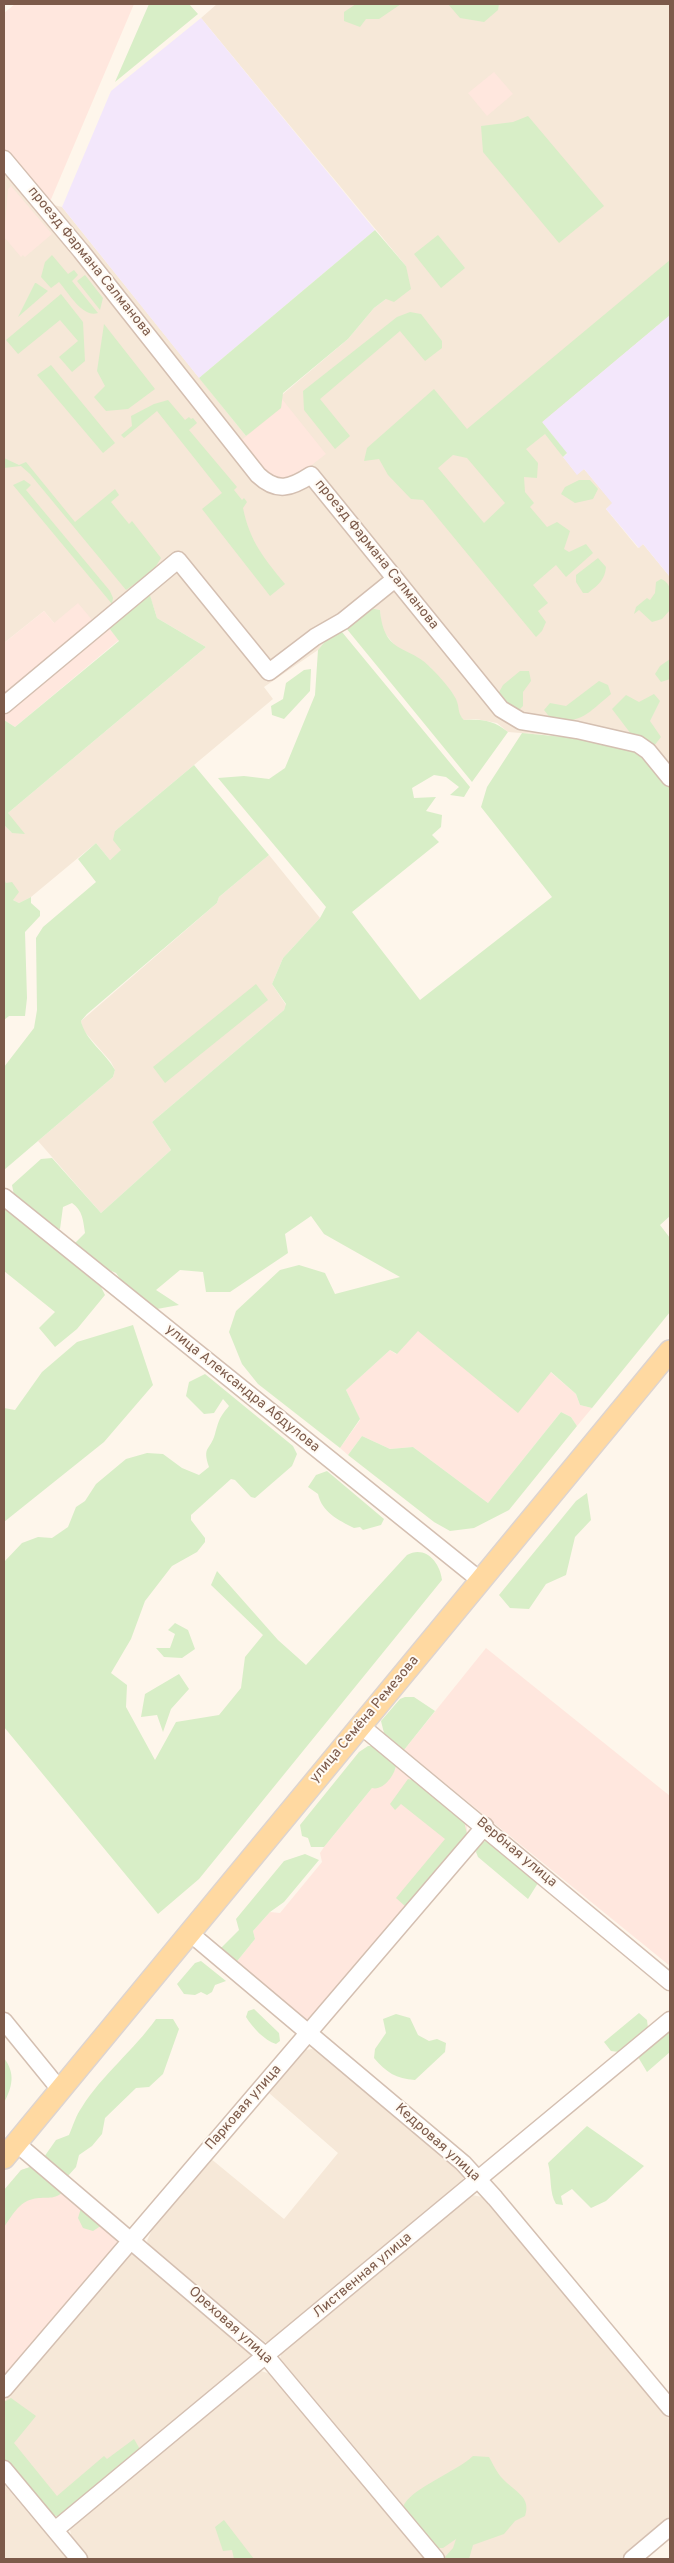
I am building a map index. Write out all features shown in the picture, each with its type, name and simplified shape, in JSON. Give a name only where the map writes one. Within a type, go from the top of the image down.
[{"type":"main road","name":"улица Семёна Ремезова","points":[[10,2150],[61,2091],[360,1725],[670,1351]]},
{"type":"street","name":"проезд Фармана Салманова","points":[[4,159],[81,251],[258,475],[272,486],[280,488],[289,488],[311,475],[493,700],[510,716],[521,721],[577,730],[638,744],[648,751],[670,778]]},
{"type":"street","points":[[4,705],[178,560],[269,672],[343,621],[395,579]]},
{"type":"street","name":"улица Александра Абдулова","points":[[4,1197],[481,1580]]},
{"type":"street","name":"Вербная улица","points":[[360,1725],[485,1826],[670,1982]]},
{"type":"street","name":"Парковая улица","points":[[4,2389],[485,1826]]},
{"type":"street","name":"Кедровая улица","points":[[190,1934],[462,2163],[479,2180],[670,2408]]},
{"type":"street","name":"Лиственная улица","points":[[55,2530],[670,2020]]},
{"type":"street","points":[[4,2021],[61,2091]]},
{"type":"street","name":"Ореховая улица","points":[[10,2150],[131,2239],[266,2356],[436,2559]]},
{"type":"street","points":[[4,2469],[79,2559]]},
{"type":"street","points":[[632,2559],[670,2527]]},
{"type":"shaded area","points":[[15,4],[134,4],[49,204],[4,150],[4,13]]},
{"type":"shaded area","points":[[217,4],[670,4],[670,315],[542,423],[563,457],[577,474],[584,469],[613,503],[606,509],[638,548],[643,544],[670,577],[670,788],[644,756],[584,738],[508,732],[497,723],[476,719],[464,720],[458,714],[456,700],[430,667],[395,646],[381,628],[380,610],[370,608],[342,632],[327,639],[318,650],[264,687],[273,699],[115,831],[122,850],[110,860],[96,843],[31,897],[19,903],[13,900],[4,879],[4,825],[12,833],[8,813],[206,647],[157,618],[149,593],[103,633],[54,623],[44,611],[4,643],[4,150],[49,204],[62,207],[246,436],[283,394],[348,339],[374,308],[386,299],[406,266],[201,18]]},
{"type":"shaded area","points":[[201,18],[375,230],[199,378],[62,207],[111,91]]},
{"type":"shaded area","points":[[494,72],[513,94],[487,116],[468,93]]},
{"type":"shaded area","points":[[11,186],[52,234],[25,257],[23,255],[21,257],[4,237],[8,189]]},
{"type":"shaded area","points":[[670,315],[670,577],[643,544],[639,548],[606,509],[612,503],[584,469],[577,475],[563,457],[567,454],[542,422]]},
{"type":"shaded area","points":[[282,399],[326,454],[286,485],[272,482],[239,442],[281,408]]},
{"type":"shaded area","points":[[78,603],[103,633],[109,628],[119,640],[15,727],[4,720],[4,643],[44,611],[54,623]]},
{"type":"shaded area","points":[[269,855],[320,918],[283,958],[272,984],[286,1005],[284,1010],[152,1122],[171,1150],[101,1213],[38,1141],[113,1077],[115,1070],[111,1062],[83,1030],[81,1021],[217,903],[219,897]]},
{"type":"shaded area","points":[[454,1289],[576,1394],[580,1405],[592,1408],[577,1426],[571,1417],[561,1412],[488,1503],[413,1447],[390,1449],[362,1436],[348,1455],[340,1448],[360,1420],[346,1390],[390,1350],[396,1354]]},
{"type":"shaded area","points":[[486,1648],[670,1796],[670,1966],[404,1750]]},
{"type":"shaded area","points":[[396,1766],[467,1825],[467,1834],[311,2019],[306,2021],[234,1965],[255,1939],[253,1931],[270,1912],[280,1913],[322,1862],[320,1853],[324,1847],[372,1788],[395,1770]]},
{"type":"shaded area","points":[[312,2049],[320,2052],[464,2175],[463,2182],[272,2342],[265,2342],[150,2247],[147,2241],[154,2225],[210,2158],[284,2219],[338,2153],[269,2093],[293,2062],[306,2050]]},
{"type":"shaded area","points":[[30,2167],[118,2238],[117,2244],[4,2378],[4,2190],[21,2170]]},
{"type":"shaded area","points":[[472,2195],[482,2197],[670,2420],[670,2517],[620,2559],[443,2559],[280,2360],[281,2353]]},
{"type":"shaded area","points":[[131,2254],[138,2255],[253,2353],[245,2366],[66,2514],[4,2460],[4,2402]]},
{"type":"shaded area","points":[[261,2371],[274,2375],[428,2559],[88,2559],[72,2539],[70,2530],[75,2523]]},
{"type":"shaded area","points":[[4,2484],[67,2559],[4,2559]]},
{"type":"green space","points":[[149,4],[189,4],[198,14],[115,82]]},
{"type":"green space","points":[[356,4],[401,4],[379,19],[366,19],[360,27],[344,21],[344,12]]},
{"type":"green space","points":[[448,4],[499,4],[498,10],[484,22],[460,18]]},
{"type":"green space","points":[[528,116],[604,206],[559,243],[483,152],[481,126],[513,122]]},
{"type":"green space","points":[[375,230],[406,266],[411,289],[394,302],[386,299],[374,308],[348,339],[283,393],[281,408],[246,436],[199,378]]},
{"type":"green space","points":[[438,235],[465,268],[441,288],[414,254]]},
{"type":"green space","points":[[52,255],[68,274],[74,270],[78,275],[72,281],[98,313],[92,314],[81,308],[59,282],[51,288],[41,277],[45,262]]},
{"type":"green space","points":[[670,260],[670,315],[542,422],[567,453],[563,457],[545,434],[526,449],[538,463],[537,478],[524,477],[525,492],[534,503],[530,507],[547,527],[557,522],[570,531],[564,549],[569,552],[586,544],[593,553],[566,577],[556,565],[533,585],[548,603],[538,611],[546,622],[542,631],[536,637],[423,500],[411,499],[388,475],[379,459],[364,461],[367,448],[434,389],[467,429]],"holes":[[[453,455],[467,458],[505,503],[484,523],[438,468]]]},
{"type":"green space","points":[[85,275],[103,298],[100,310],[77,281]]},
{"type":"green space","points":[[35,283],[48,291],[18,317]]},
{"type":"green space","points":[[61,294],[83,322],[85,361],[72,372],[59,357],[78,341],[60,320],[18,354],[6,340]]},
{"type":"green space","points":[[410,312],[421,314],[442,341],[442,348],[425,361],[400,331],[320,399],[350,436],[335,449],[304,410],[303,391],[397,317]]},
{"type":"green space","points":[[104,324],[155,389],[128,409],[106,411],[94,397],[105,386],[97,371]]},
{"type":"green space","points":[[51,365],[115,443],[103,453],[37,375]]},
{"type":"green space","points":[[168,400],[185,420],[189,417],[193,418],[197,423],[189,430],[237,487],[234,490],[242,500],[244,498],[247,502],[243,508],[254,540],[264,557],[285,584],[270,596],[202,509],[222,493],[157,411],[124,438],[121,435],[132,426],[131,416],[154,404]]},
{"type":"green space","points":[[4,458],[19,465],[26,462],[75,522],[115,489],[119,495],[111,502],[129,524],[132,521],[161,558],[153,571],[126,590],[30,474],[21,466],[4,468]]},
{"type":"green space","points":[[24,480],[31,485],[26,490],[110,591],[113,598],[112,604],[13,485]]},
{"type":"green space","points":[[579,480],[590,480],[598,489],[593,499],[575,503],[561,494],[565,487]]},
{"type":"green space","points":[[598,558],[606,567],[604,575],[600,582],[588,593],[583,593],[576,582],[576,575]]},
{"type":"green space","points":[[661,579],[670,588],[670,610],[662,619],[652,622],[639,610],[634,614],[636,607],[647,598],[650,600],[655,593],[656,582]]},
{"type":"green space","points":[[149,592],[157,618],[206,647],[8,813],[25,834],[12,833],[4,825],[4,720],[15,727],[119,641],[109,628]]},
{"type":"green space","points":[[370,608],[380,610],[382,625],[392,642],[423,661],[445,683],[456,699],[459,713],[464,720],[487,721],[498,725],[508,732],[472,782],[346,628]]},
{"type":"green space","points":[[342,632],[470,787],[464,797],[450,795],[459,787],[446,777],[434,775],[412,788],[414,798],[436,797],[426,811],[442,815],[441,827],[432,835],[439,842],[352,912],[420,1000],[552,897],[481,807],[487,787],[522,733],[616,742],[644,756],[670,788],[670,1216],[660,1225],[670,1238],[670,1312],[592,1408],[580,1405],[576,1394],[551,1372],[518,1413],[418,1331],[397,1354],[390,1350],[346,1390],[360,1419],[340,1448],[258,1384],[242,1364],[229,1332],[236,1311],[280,1270],[299,1265],[325,1273],[335,1294],[400,1277],[324,1234],[311,1216],[285,1234],[288,1253],[230,1292],[206,1292],[203,1272],[180,1270],[156,1290],[179,1305],[157,1309],[131,1295],[116,1273],[93,1263],[75,1243],[85,1233],[82,1216],[76,1206],[72,1203],[63,1207],[60,1229],[52,1227],[15,1200],[12,1185],[41,1159],[52,1158],[101,1213],[171,1150],[152,1122],[284,1010],[286,1004],[272,984],[283,958],[320,918],[326,907],[218,778],[244,776],[269,779],[285,768],[315,695],[318,650],[327,639]]},
{"type":"green space","points":[[670,659],[670,679],[661,682],[655,674],[660,666]]},
{"type":"green space","points":[[311,669],[310,691],[284,719],[272,715],[271,706],[283,699],[286,683],[304,670]]},
{"type":"green space","points":[[520,671],[529,671],[531,681],[523,692],[523,706],[517,712],[497,696],[503,685]]},
{"type":"green space","points":[[599,681],[608,685],[611,694],[584,715],[571,720],[552,720],[544,710],[550,703],[566,706]]},
{"type":"green space","points":[[654,694],[660,701],[650,721],[661,737],[654,746],[631,734],[612,709],[626,695],[639,702]]},
{"type":"green space","points":[[194,765],[269,855],[219,897],[217,903],[81,1021],[91,1040],[115,1070],[113,1077],[4,1170],[4,1067],[34,1028],[37,1010],[36,938],[43,927],[96,882],[78,859],[96,843],[110,860],[121,850],[113,840],[115,831]]},
{"type":"green space","points":[[4,879],[6,883],[12,882],[19,892],[13,900],[19,903],[31,897],[31,903],[40,911],[40,916],[25,932],[27,998],[25,1016],[9,1016],[4,1020]]},
{"type":"green space","points":[[256,984],[268,1000],[165,1083],[153,1067]]},
{"type":"green space","points":[[4,1207],[101,1287],[105,1295],[77,1329],[55,1347],[39,1328],[55,1312],[4,1271]]},
{"type":"green space","points":[[133,1325],[153,1385],[104,1442],[4,1522],[4,1408],[15,1410],[42,1372],[77,1342]]},
{"type":"green space","points":[[205,1374],[293,1446],[297,1454],[292,1466],[255,1498],[251,1497],[235,1480],[231,1479],[191,1515],[191,1520],[205,1538],[205,1542],[197,1552],[172,1566],[145,1601],[131,1639],[111,1673],[127,1685],[126,1707],[155,1760],[176,1722],[219,1715],[241,1688],[245,1657],[263,1635],[211,1585],[217,1571],[278,1640],[306,1665],[407,1555],[420,1552],[430,1557],[438,1567],[442,1580],[199,1879],[158,1914],[4,1727],[4,1562],[22,1543],[38,1537],[52,1538],[68,1527],[76,1507],[85,1501],[96,1484],[126,1459],[147,1453],[163,1454],[182,1468],[199,1475],[209,1467],[206,1455],[220,1419],[229,1406],[223,1399],[214,1413],[204,1414],[186,1396],[189,1382]]},
{"type":"green space","points":[[561,1412],[571,1417],[577,1426],[509,1510],[474,1528],[450,1531],[434,1522],[348,1455],[362,1436],[390,1449],[413,1447],[488,1503]]},
{"type":"green space","points":[[327,1471],[384,1519],[381,1525],[363,1530],[360,1527],[354,1528],[327,1511],[318,1494],[308,1487],[316,1475]]},
{"type":"green space","points":[[587,1493],[591,1520],[575,1537],[566,1575],[546,1584],[529,1609],[510,1608],[499,1595],[576,1501]]},
{"type":"green space","points":[[175,1623],[188,1630],[195,1649],[182,1658],[164,1657],[156,1648],[170,1648],[175,1634],[168,1630]]},
{"type":"green space","points":[[179,1674],[189,1689],[171,1709],[163,1732],[157,1715],[141,1717],[145,1694]]},
{"type":"green space","points":[[414,1697],[435,1711],[404,1750],[384,1733],[381,1721],[400,1699]]},
{"type":"green space","points":[[368,1746],[373,1746],[396,1766],[393,1774],[384,1785],[372,1788],[324,1847],[311,1847],[308,1838],[302,1836],[300,1825],[359,1752]]},
{"type":"green space","points":[[408,1779],[416,1781],[464,1821],[467,1834],[406,1907],[396,1898],[445,1839],[401,1804],[395,1810],[390,1804]]},
{"type":"green space","points":[[488,1839],[538,1883],[528,1899],[478,1857],[476,1852],[478,1846]]},
{"type":"green space","points":[[305,1854],[319,1860],[284,1902],[270,1912],[253,1931],[255,1939],[234,1965],[213,1947],[222,1947],[239,1930],[236,1919],[284,1861]]},
{"type":"green space","points":[[201,1961],[226,1981],[215,1985],[212,1992],[207,1995],[201,1992],[195,1995],[184,1994],[177,1984],[195,1963]]},
{"type":"green space","points":[[254,2009],[279,2033],[280,2041],[276,2044],[267,2040],[259,2033],[246,2017],[248,2011]]},
{"type":"green space","points":[[639,2013],[647,2020],[648,2028],[619,2052],[611,2051],[604,2042]]},
{"type":"green space","points":[[396,2014],[410,2018],[418,2035],[429,2041],[437,2039],[446,2043],[445,2052],[415,2080],[392,2074],[374,2058],[375,2049],[386,2033],[383,2019]]},
{"type":"green space","points":[[156,2019],[173,2019],[179,2029],[163,2074],[149,2087],[136,2088],[105,2118],[102,2134],[92,2146],[79,2155],[76,2167],[68,2176],[44,2157],[56,2140],[69,2135],[78,2113],[90,2095]]},
{"type":"green space","points":[[670,2030],[670,2052],[647,2072],[638,2057]]},
{"type":"green space","points":[[4,2058],[8,2064],[12,2080],[4,2103]]},
{"type":"green space","points":[[587,2126],[644,2166],[606,2201],[591,2208],[572,2189],[561,2196],[563,2205],[556,2204],[552,2195],[548,2163]]},
{"type":"green space","points":[[30,2167],[63,2192],[56,2196],[37,2198],[24,2203],[16,2210],[4,2227],[4,2190],[21,2170]]},
{"type":"green space","points":[[81,2208],[102,2225],[93,2231],[83,2228],[78,2218]]},
{"type":"green space","points":[[11,2398],[36,2416],[14,2443],[57,2496],[104,2456],[107,2459],[134,2439],[141,2451],[60,2517],[49,2514],[4,2460],[4,2402]]},
{"type":"green space","points":[[473,2456],[489,2457],[500,2476],[524,2499],[526,2503],[525,2516],[515,2521],[504,2534],[473,2545],[469,2559],[447,2559],[445,2557],[453,2548],[456,2539],[443,2548],[437,2548],[403,2507],[414,2494]]},
{"type":"green space","points":[[224,2520],[254,2559],[234,2559],[232,2550],[223,2551],[215,2527]]}]
